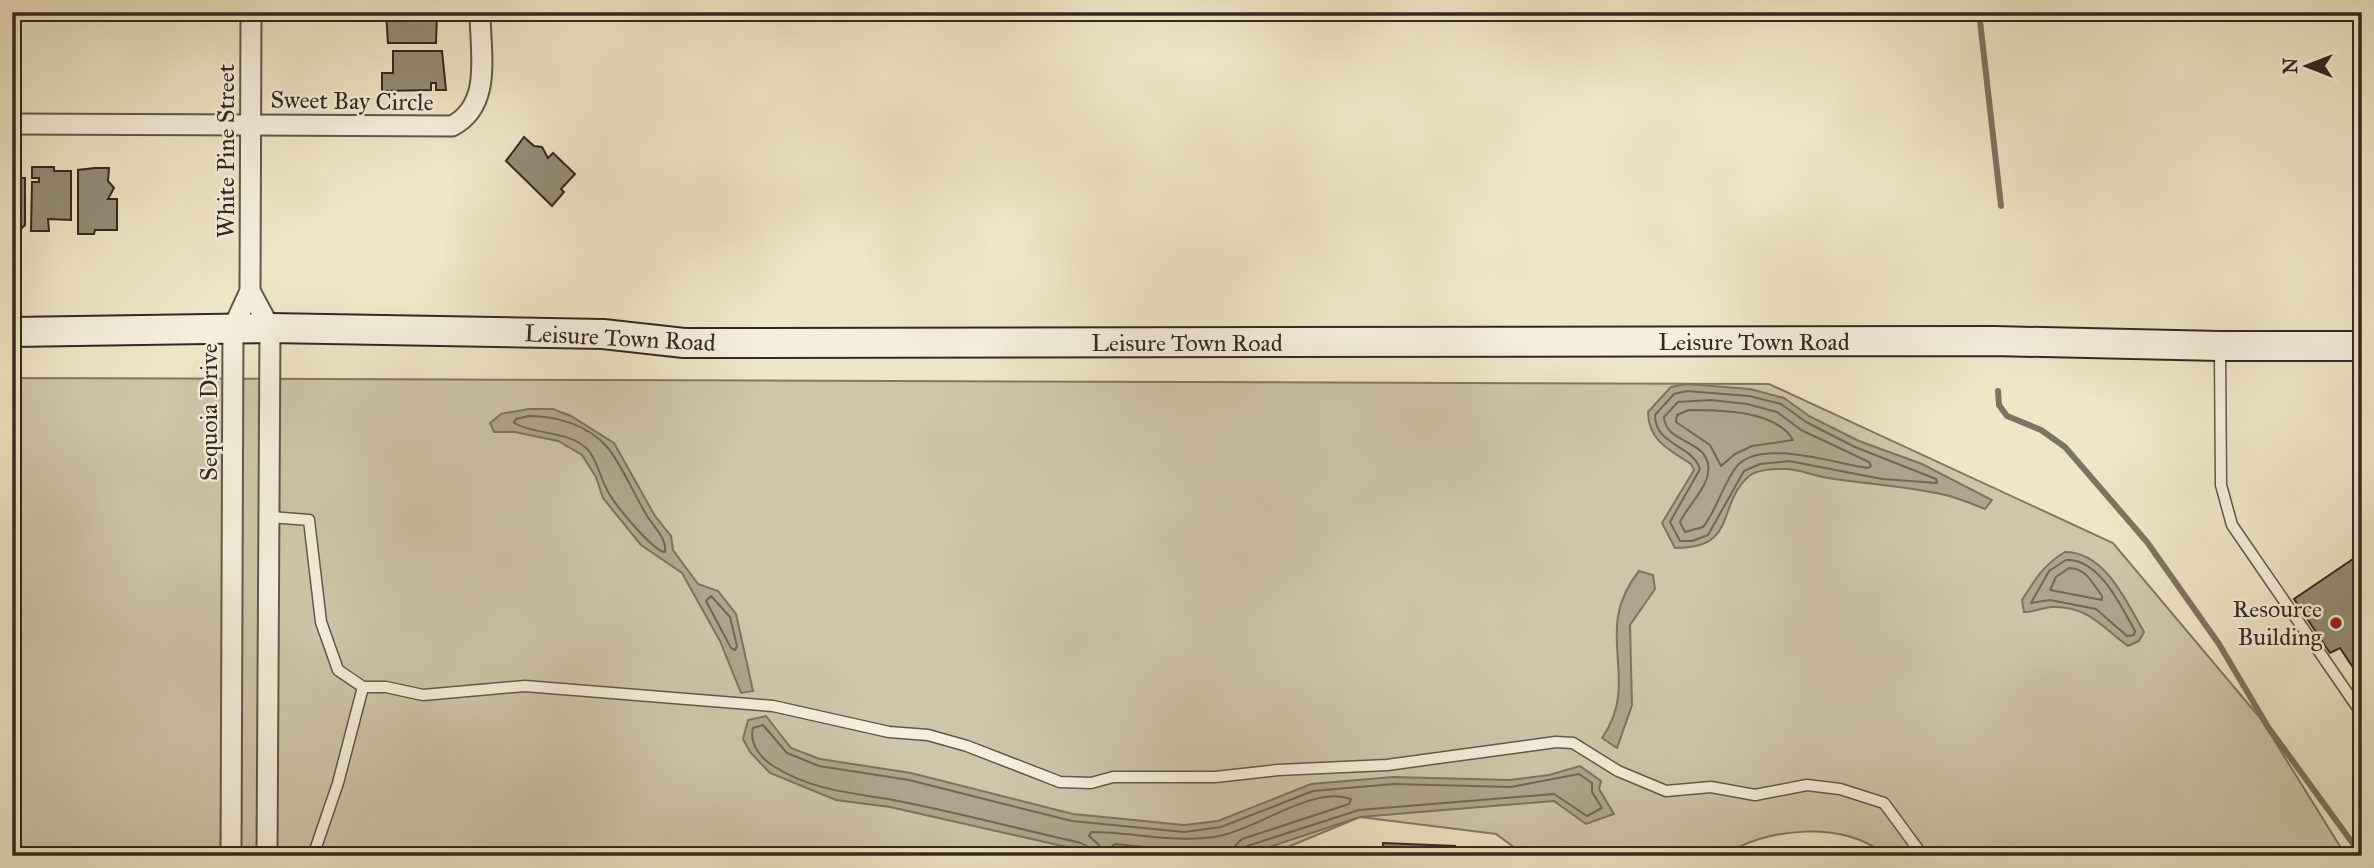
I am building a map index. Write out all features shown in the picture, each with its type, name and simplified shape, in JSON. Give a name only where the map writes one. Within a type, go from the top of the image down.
[{"type":"main road","name":"Leisure Town Road","points":[[12,332],[270,328],[603,334],[684,344],[1994,341],[2220,346],[2362,345]]},
{"type":"street","name":"White Pine Street","points":[[250,291],[251,12]]},
{"type":"street","name":"Sweet Bay Circle","points":[[12,124],[452,126],[468,116],[479,98],[480,12]]},
{"type":"street","name":"Sequoia Drive","points":[[231,856],[233,328],[250,291]]},
{"type":"street","points":[[250,291],[270,328],[267,424],[270,517],[267,856]]},
{"type":"lane","points":[[2220,346],[2221,485],[2232,524],[2362,714]]},
{"type":"lane","points":[[270,517],[309,520],[321,622],[338,670],[363,687],[386,687],[423,695],[525,686],[774,706],[889,732],[928,735],[967,746],[1060,782],[1091,783],[1113,777],[1215,777],[1278,770],[1387,765],[1556,742],[1573,744],[1618,771],[1666,791],[1711,787],[1755,795],[1807,785],[1851,793],[1884,803],[1923,856]]},
{"type":"lane","points":[[313,856],[338,783],[363,687]]},
{"type":"shaded area","points":[[12,378],[1769,384],[2113,543],[2261,719],[2346,856],[1885,856],[1870,844],[1850,837],[1806,832],[1760,839],[1740,846],[1724,856],[1526,856],[1496,834],[1360,817],[1266,856],[12,856]]},
{"type":"water","points":[[1687,384],[1750,389],[1784,398],[1809,416],[1859,441],[1922,464],[1992,500],[1985,509],[1931,492],[1828,478],[1791,469],[1767,470],[1749,476],[1739,488],[1718,533],[1709,541],[1675,548],[1662,523],[1694,470],[1691,464],[1668,449],[1656,437],[1648,412],[1671,387]]},
{"type":"water","points":[[528,409],[553,409],[571,416],[614,443],[655,516],[671,536],[673,550],[698,584],[718,591],[736,614],[753,691],[741,693],[720,641],[682,573],[641,545],[603,498],[596,477],[582,455],[558,441],[515,432],[494,432],[490,423],[501,414]]},
{"type":"water","points":[[2065,552],[2092,560],[2113,580],[2144,632],[2139,641],[2128,646],[2084,613],[2064,607],[2024,612],[2022,600],[2031,586],[2045,567]]},
{"type":"water","points":[[1639,571],[1653,575],[1655,589],[1630,625],[1632,705],[1617,748],[1602,738],[1613,716],[1618,696],[1618,615],[1625,593]]},
{"type":"water","points":[[766,716],[791,748],[820,759],[911,773],[1073,814],[1184,825],[1218,821],[1311,784],[1393,777],[1510,780],[1549,775],[1580,766],[1601,781],[1599,789],[1614,814],[1586,824],[1554,801],[1360,817],[1242,856],[1091,856],[1080,850],[890,807],[836,800],[770,773],[750,752],[743,739],[748,720]]},
{"type":"building","points":[[386,12],[437,12],[436,43],[388,43]]},
{"type":"building","points":[[393,51],[442,51],[446,90],[436,90],[436,83],[431,83],[431,90],[382,91],[382,73],[393,73]]},
{"type":"building","points":[[524,137],[534,146],[542,147],[548,158],[553,153],[575,174],[561,189],[564,192],[552,206],[506,161]]},
{"type":"building","points":[[32,167],[54,167],[54,171],[71,171],[71,220],[48,219],[49,231],[31,231],[32,182],[39,182],[39,178],[32,178]]},
{"type":"building","points":[[109,168],[108,181],[114,188],[108,199],[117,199],[117,230],[95,230],[94,234],[78,234],[78,170]]},
{"type":"building","points":[[12,178],[25,178],[25,225],[22,228],[12,227]]},
{"type":"building","name":"Resource Building","points":[[2362,553],[2362,681],[2340,648],[2330,653],[2294,599]]},
{"type":"building","points":[[1383,843],[1455,846],[1455,856],[1382,856]]},
{"type":"building","points":[[1849,847],[1867,856],[1845,856]]},
{"type":"waterway","points":[[1979,12],[2001,206]]},
{"type":"waterway","points":[[1998,391],[1999,405],[2007,416],[2041,430],[2065,447],[2147,542],[2219,644],[2268,727],[2362,856]]},
{"type":"place","name":"Resource Building","points":[[2336,623]]}]
